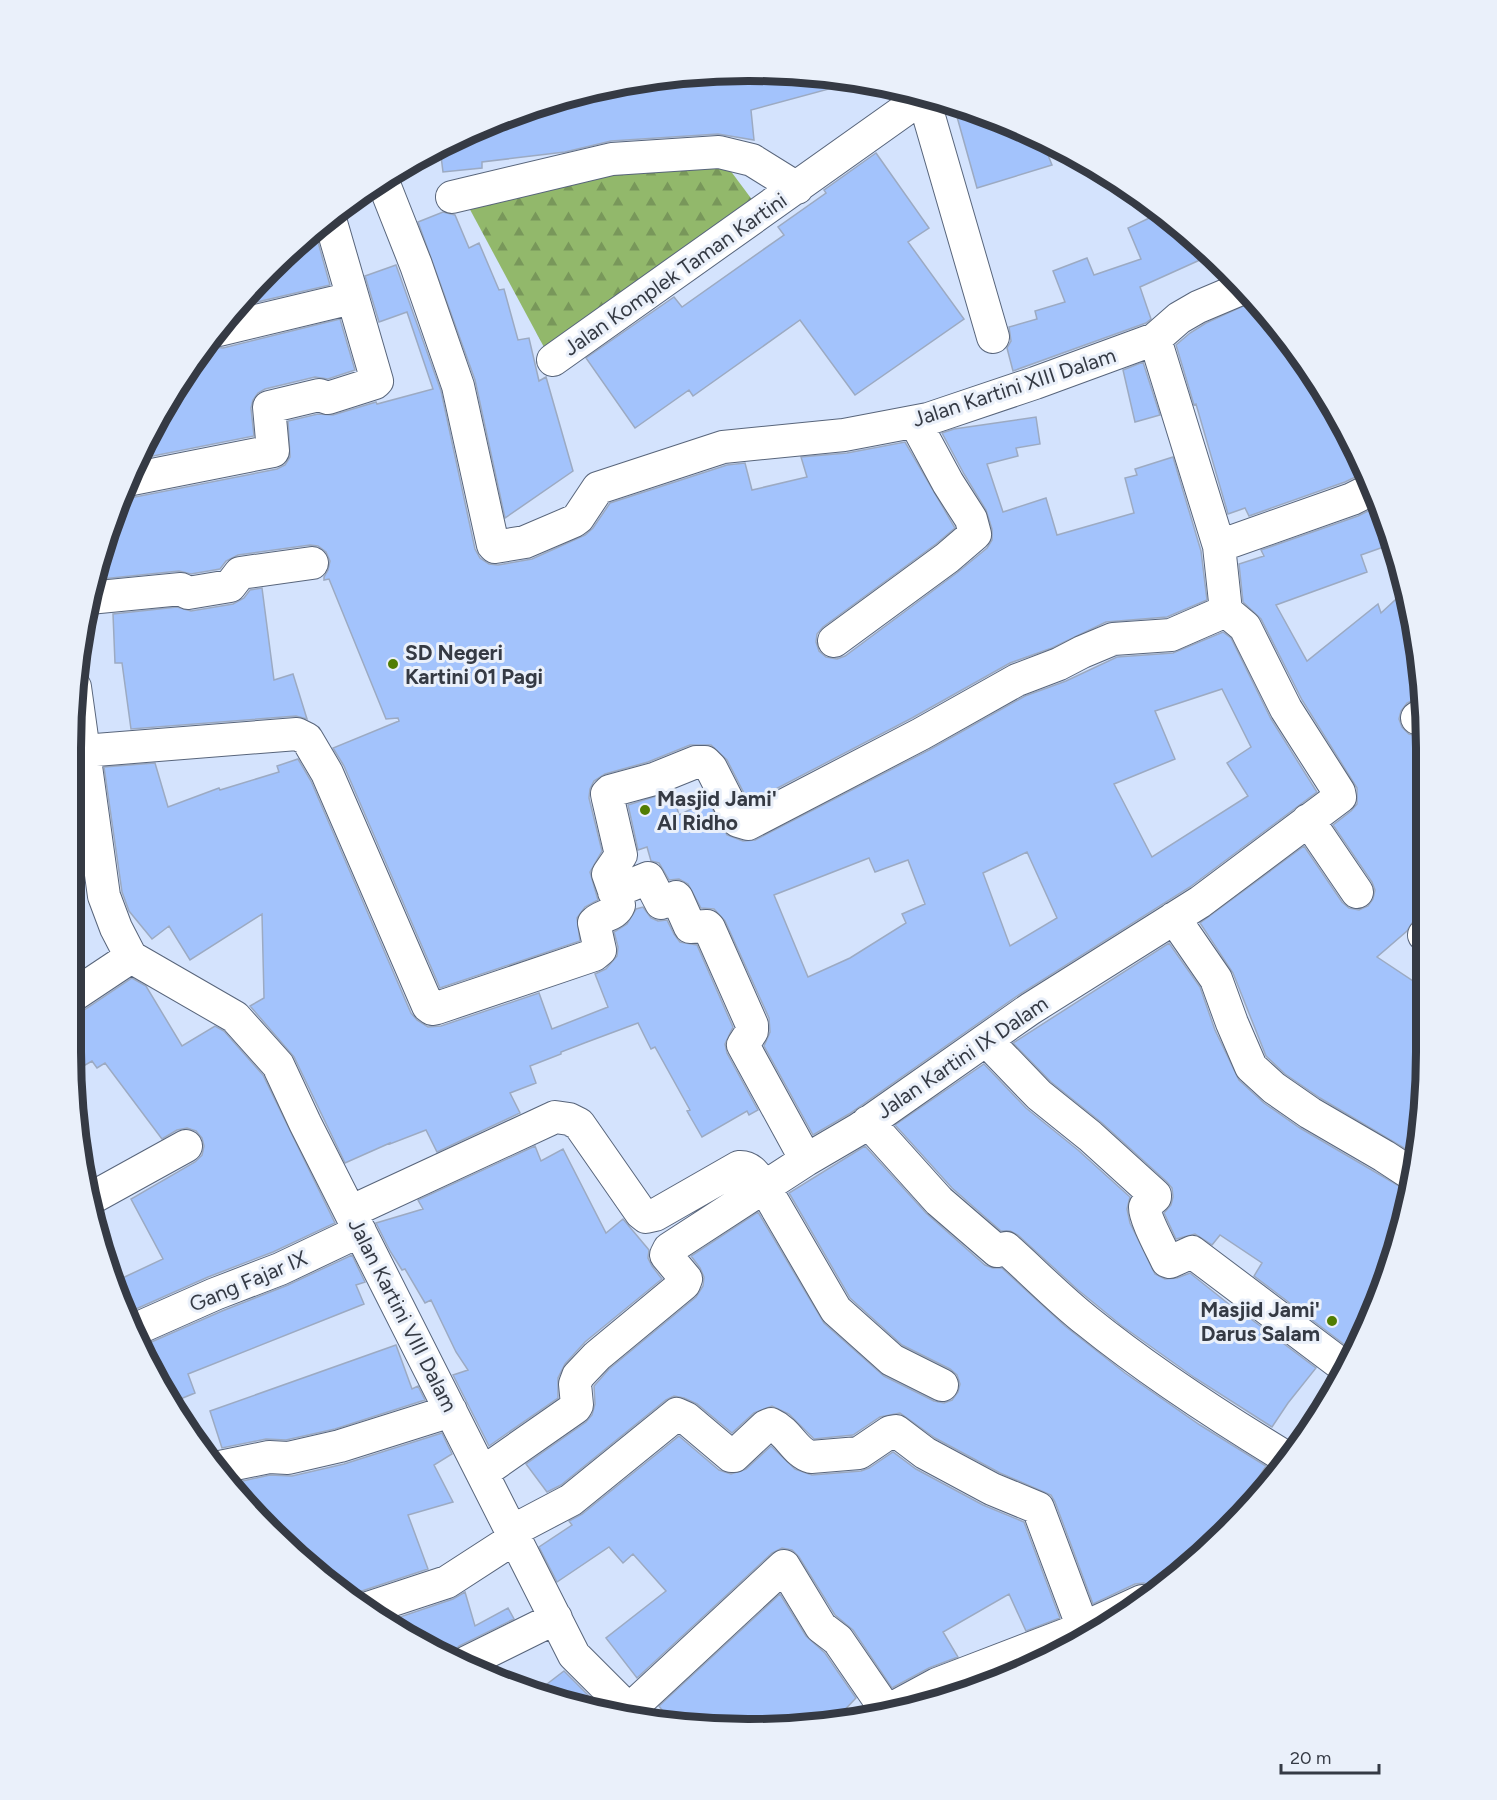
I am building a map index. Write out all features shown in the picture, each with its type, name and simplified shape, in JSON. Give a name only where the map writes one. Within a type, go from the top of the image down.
[{"type":"street","name":"Jalan Komplek Taman Kartini","points":[[553,360],[915,103]]},
{"type":"street","name":"Jalan Komplek Taman Kartini","points":[[925,105],[993,337]]},
{"type":"street","name":"Jalan Komplek Taman Kartini","points":[[452,197],[612,159],[719,152],[752,160],[797,188]]},
{"type":"street","name":"Jalan Kartini XIII Dalam","points":[[386,188],[416,265],[458,386],[495,547],[525,542],[578,519],[598,488],[723,447],[844,435],[915,422],[1035,383],[1155,339]]},
{"type":"street","points":[[139,478],[273,452],[269,407],[319,395],[328,398],[375,383],[341,250],[333,227]]},
{"type":"street","points":[[81,991],[131,957],[116,928],[105,896],[81,771],[297,734],[307,739],[327,773],[428,1006],[432,1009],[594,955],[600,950],[594,923],[618,909],[619,904],[608,874],[619,860],[621,851],[607,794],[610,791],[654,779],[696,762],[705,762],[711,768],[738,821],[748,824],[921,734],[1017,680],[1113,639],[1171,635],[1226,611],[1219,546],[1155,339],[1179,318],[1234,292]]},
{"type":"street","points":[[231,327],[352,298]]},
{"type":"street","points":[[834,641],[975,534],[971,519],[948,483],[915,422]]},
{"type":"street","points":[[1219,546],[1365,493]]},
{"type":"street","points":[[99,597],[180,589],[188,593],[230,586],[240,573],[312,563]]},
{"type":"street","name":"Jalan Kartini IX Dalam","points":[[483,1473],[575,1408],[577,1405],[575,1383],[578,1376],[597,1356],[684,1284],[686,1279],[666,1255],[669,1249],[868,1122],[1030,1009],[1200,902],[1340,797],[1286,709],[1245,627],[1226,611]]},
{"type":"street","points":[[1308,820],[1357,892]]},
{"type":"street","points":[[614,892],[648,878],[662,903],[677,898],[690,927],[707,926],[709,928],[752,1025],[752,1030],[743,1045],[806,1160]]},
{"type":"street","points":[[1174,918],[1216,979],[1251,1067],[1274,1088],[1310,1113],[1405,1170]]},
{"type":"street","name":"Jalan Kartini VIII Dalam","points":[[131,957],[235,1017],[278,1065],[574,1655],[597,1696],[618,1706]]},
{"type":"street","points":[[986,1040],[1039,1095],[1090,1136],[1155,1195],[1145,1207],[1149,1224],[1167,1261],[1170,1262],[1192,1252],[1339,1363]]},
{"type":"street","name":"Gang Fajar IX","points":[[141,1327],[215,1294],[280,1269],[355,1222],[555,1117],[569,1119],[579,1124],[646,1217],[655,1215],[738,1167],[750,1169],[765,1188]]},
{"type":"street","points":[[868,1122],[939,1201],[997,1251],[1006,1248],[1086,1321],[1177,1387],[1281,1454]]},
{"type":"street","points":[[97,1196],[186,1146]]},
{"type":"street","points":[[765,1188],[836,1310],[892,1360],[942,1384]]},
{"type":"street","points":[[225,1466],[269,1457],[288,1458],[340,1446],[451,1411]]},
{"type":"street","points":[[376,1605],[447,1582],[514,1535],[571,1500],[677,1414],[686,1418],[731,1456],[734,1456],[771,1424],[781,1429],[804,1455],[810,1457],[859,1453],[890,1432],[896,1431],[925,1453],[992,1489],[1038,1508],[1083,1628]]},
{"type":"street","points":[[634,1709],[784,1566],[821,1627],[838,1640],[877,1706]]},
{"type":"street","points":[[473,1659],[556,1618]]},
{"type":"street","points":[[908,1699],[937,1684],[1091,1624]]},
{"type":"green space","points":[[724,162],[759,209],[545,349],[467,204],[634,165]]},
{"type":"building","points":[[705,82],[792,82],[836,87],[751,110],[754,140],[718,134],[611,141],[565,152],[482,162],[482,168],[443,172],[441,156],[493,132],[534,116],[618,94]]},
{"type":"building","points":[[956,114],[1047,151],[1052,165],[977,188]]},
{"type":"building","points":[[876,153],[929,228],[908,242],[964,319],[855,395],[800,320],[693,396],[689,390],[635,428],[586,358],[674,297],[682,307],[784,235],[778,227],[826,193],[824,190]]},
{"type":"building","points":[[443,212],[455,215],[469,248],[479,243],[499,290],[504,289],[518,340],[529,338],[539,381],[546,377],[573,471],[505,518],[475,380],[418,222]]},
{"type":"building","points":[[1152,217],[1202,259],[1140,287],[1151,319],[1146,323],[1013,371],[1007,348],[1011,341],[1009,327],[1037,319],[1035,311],[1065,302],[1053,271],[1087,258],[1094,275],[1141,259],[1128,228]]},
{"type":"building","points":[[317,239],[330,285],[257,302],[256,299]]},
{"type":"building","points":[[396,265],[441,391],[475,549],[480,558],[489,564],[498,565],[532,559],[585,535],[593,528],[610,503],[727,465],[745,463],[752,490],[807,477],[801,457],[847,453],[905,442],[955,528],[823,627],[817,634],[816,642],[819,651],[826,657],[837,659],[845,656],[958,572],[987,548],[992,540],[992,529],[986,510],[942,433],[954,429],[1036,417],[1040,444],[1016,448],[1018,456],[987,464],[1003,512],[1046,498],[1057,535],[1134,513],[1125,478],[1137,475],[1135,469],[1173,457],[1201,551],[1207,600],[1167,617],[1106,622],[1052,648],[1010,663],[912,718],[749,803],[727,760],[711,745],[690,745],[648,762],[605,774],[594,781],[590,789],[589,798],[602,851],[590,872],[598,900],[585,907],[577,918],[580,941],[440,988],[344,766],[333,748],[399,721],[398,718],[386,719],[329,579],[324,580],[330,561],[326,552],[318,546],[310,545],[238,555],[226,561],[220,569],[191,574],[179,571],[103,579],[116,534],[130,498],[277,469],[285,465],[290,457],[288,421],[318,414],[333,415],[433,389],[407,312],[379,322],[365,276]]},
{"type":"building","points":[[1247,304],[1304,378],[1332,424],[1357,476],[1249,516],[1245,508],[1228,514],[1176,345],[1206,323]]},
{"type":"building","points":[[340,319],[355,370],[328,379],[315,377],[265,389],[258,393],[251,408],[254,436],[148,457],[193,378],[215,347],[223,348]]},
{"type":"building","points":[[1143,362],[1160,415],[1135,422],[1123,370]]},
{"type":"building","points":[[1371,509],[1385,547],[1361,555],[1367,572],[1276,605],[1307,661],[1378,604],[1381,613],[1398,597],[1414,699],[1407,703],[1399,719],[1402,727],[1409,734],[1416,735],[1416,919],[1407,931],[1377,957],[1416,983],[1415,1095],[1408,1151],[1320,1098],[1285,1074],[1266,1056],[1233,973],[1200,923],[1304,846],[1342,902],[1349,908],[1359,910],[1368,906],[1373,899],[1375,890],[1372,882],[1333,825],[1357,804],[1357,788],[1302,700],[1261,619],[1243,602],[1239,564],[1264,556],[1261,550]]},
{"type":"building","points":[[262,588],[274,680],[293,674],[307,719],[296,716],[131,729],[122,663],[115,663],[113,614],[177,607],[191,611],[233,604],[244,598],[250,590]]},
{"type":"building","points":[[1223,632],[1231,638],[1271,719],[1317,792],[1190,887],[1020,994],[849,1114],[813,1135],[764,1046],[770,1032],[769,1018],[725,921],[714,909],[701,908],[688,884],[679,879],[669,880],[659,863],[651,861],[647,847],[638,850],[628,805],[672,791],[679,815],[708,801],[727,835],[743,841],[755,840],[929,750],[1025,696],[1066,681],[1117,657],[1173,653]],"holes":[[[1222,689],[1251,747],[1227,763],[1248,796],[1152,857],[1114,784],[1175,759],[1155,711]],[[1027,852],[1057,918],[1010,946],[983,873]],[[869,858],[875,872],[908,860],[925,904],[902,914],[906,923],[850,958],[808,977],[774,895]]]},
{"type":"building","points":[[298,759],[311,781],[411,1013],[417,1020],[428,1027],[441,1026],[539,993],[552,1029],[608,1007],[595,974],[606,969],[617,956],[618,947],[614,932],[627,924],[636,909],[643,907],[651,918],[658,921],[667,920],[680,942],[697,945],[733,1027],[725,1044],[727,1053],[758,1110],[749,1115],[747,1111],[702,1137],[687,1111],[690,1110],[655,1047],[651,1049],[638,1023],[530,1066],[536,1083],[510,1093],[520,1113],[437,1152],[426,1130],[345,1163],[294,1057],[250,1006],[264,998],[262,914],[190,960],[169,926],[152,939],[129,911],[122,892],[104,767],[155,763],[168,807],[219,788],[220,790],[279,772],[277,766]]},
{"type":"building","points":[[1169,943],[1200,987],[1215,1030],[1239,1080],[1264,1103],[1300,1128],[1402,1187],[1381,1266],[1352,1336],[1345,1345],[1254,1276],[1262,1263],[1220,1235],[1212,1245],[1195,1234],[1176,1239],[1164,1213],[1171,1205],[1172,1188],[1102,1123],[1051,1082],[1013,1043]]},
{"type":"building","points":[[132,978],[146,986],[182,1046],[215,1026],[224,1031],[263,1075],[335,1223],[273,1252],[208,1277],[136,1309],[132,1307],[121,1279],[163,1259],[131,1199],[195,1162],[202,1155],[204,1146],[202,1138],[196,1131],[187,1128],[177,1130],[162,1139],[105,1063],[97,1068],[92,1061],[81,1067],[81,1012]]},
{"type":"building","points":[[984,1064],[1026,1108],[1078,1150],[1130,1197],[1127,1209],[1130,1223],[1155,1274],[1165,1279],[1177,1278],[1190,1273],[1316,1368],[1272,1427],[1195,1378],[1122,1326],[1078,1290],[1018,1235],[1010,1231],[1001,1231],[952,1188],[895,1125]]},
{"type":"building","points":[[535,1146],[541,1161],[563,1149],[606,1233],[623,1219],[649,1250],[648,1258],[662,1279],[585,1342],[565,1364],[558,1378],[558,1398],[489,1446],[453,1375],[468,1370],[456,1352],[431,1300],[425,1303],[405,1269],[402,1270],[390,1251],[376,1223],[423,1209],[418,1200]]},
{"type":"building","points":[[865,1146],[926,1213],[985,1265],[1002,1268],[1065,1326],[1125,1373],[1200,1425],[1266,1466],[1248,1495],[1189,1553],[1155,1581],[1149,1586],[1144,1583],[1135,1584],[1093,1604],[1051,1495],[1000,1473],[935,1438],[900,1413],[880,1417],[853,1435],[814,1439],[789,1414],[772,1406],[754,1413],[732,1433],[697,1404],[674,1396],[666,1400],[561,1485],[547,1492],[526,1464],[586,1422],[592,1415],[595,1404],[594,1386],[609,1369],[696,1297],[703,1286],[704,1277],[691,1256],[758,1212],[824,1323],[884,1376],[934,1401],[944,1403],[952,1400],[960,1384],[957,1375],[950,1369],[902,1345],[850,1298],[789,1193]]},
{"type":"building","points":[[352,1255],[365,1282],[356,1285],[364,1304],[188,1374],[195,1393],[179,1400],[149,1343],[288,1285]]},
{"type":"building","points":[[396,1345],[412,1389],[418,1386],[425,1400],[335,1429],[286,1440],[266,1439],[222,1448],[210,1411]]},
{"type":"building","points":[[442,1433],[452,1454],[434,1465],[453,1502],[408,1515],[428,1569],[358,1593],[308,1553],[239,1482],[270,1475],[292,1476],[344,1464]]},
{"type":"building","points":[[679,1436],[719,1470],[731,1474],[746,1469],[771,1446],[795,1469],[812,1475],[861,1471],[893,1452],[916,1469],[983,1505],[1024,1522],[1060,1618],[1026,1631],[1009,1594],[943,1632],[958,1657],[929,1668],[892,1688],[853,1630],[835,1615],[799,1557],[792,1550],[782,1548],[772,1553],[637,1678],[606,1638],[666,1591],[633,1554],[623,1563],[609,1547],[557,1582],[539,1547],[572,1525],[569,1521],[582,1514]]},
{"type":"building","points":[[465,1592],[475,1626],[508,1608],[514,1619],[459,1646],[454,1651],[396,1618],[453,1599]]},
{"type":"building","points":[[780,1594],[806,1636],[825,1653],[856,1698],[843,1712],[792,1718],[705,1718],[665,1713],[659,1706]]},
{"type":"building","points":[[564,1671],[593,1700],[576,1696],[544,1687]]},
{"type":"place","name":"SD Negeri Kartini 01 Pagi","points":[[393,664]]},
{"type":"place","name":"Masjid Jami' Al Ridho","points":[[645,810]]},
{"type":"place","name":"Masjid Jami' Darus Salam","points":[[1332,1321]]}]
